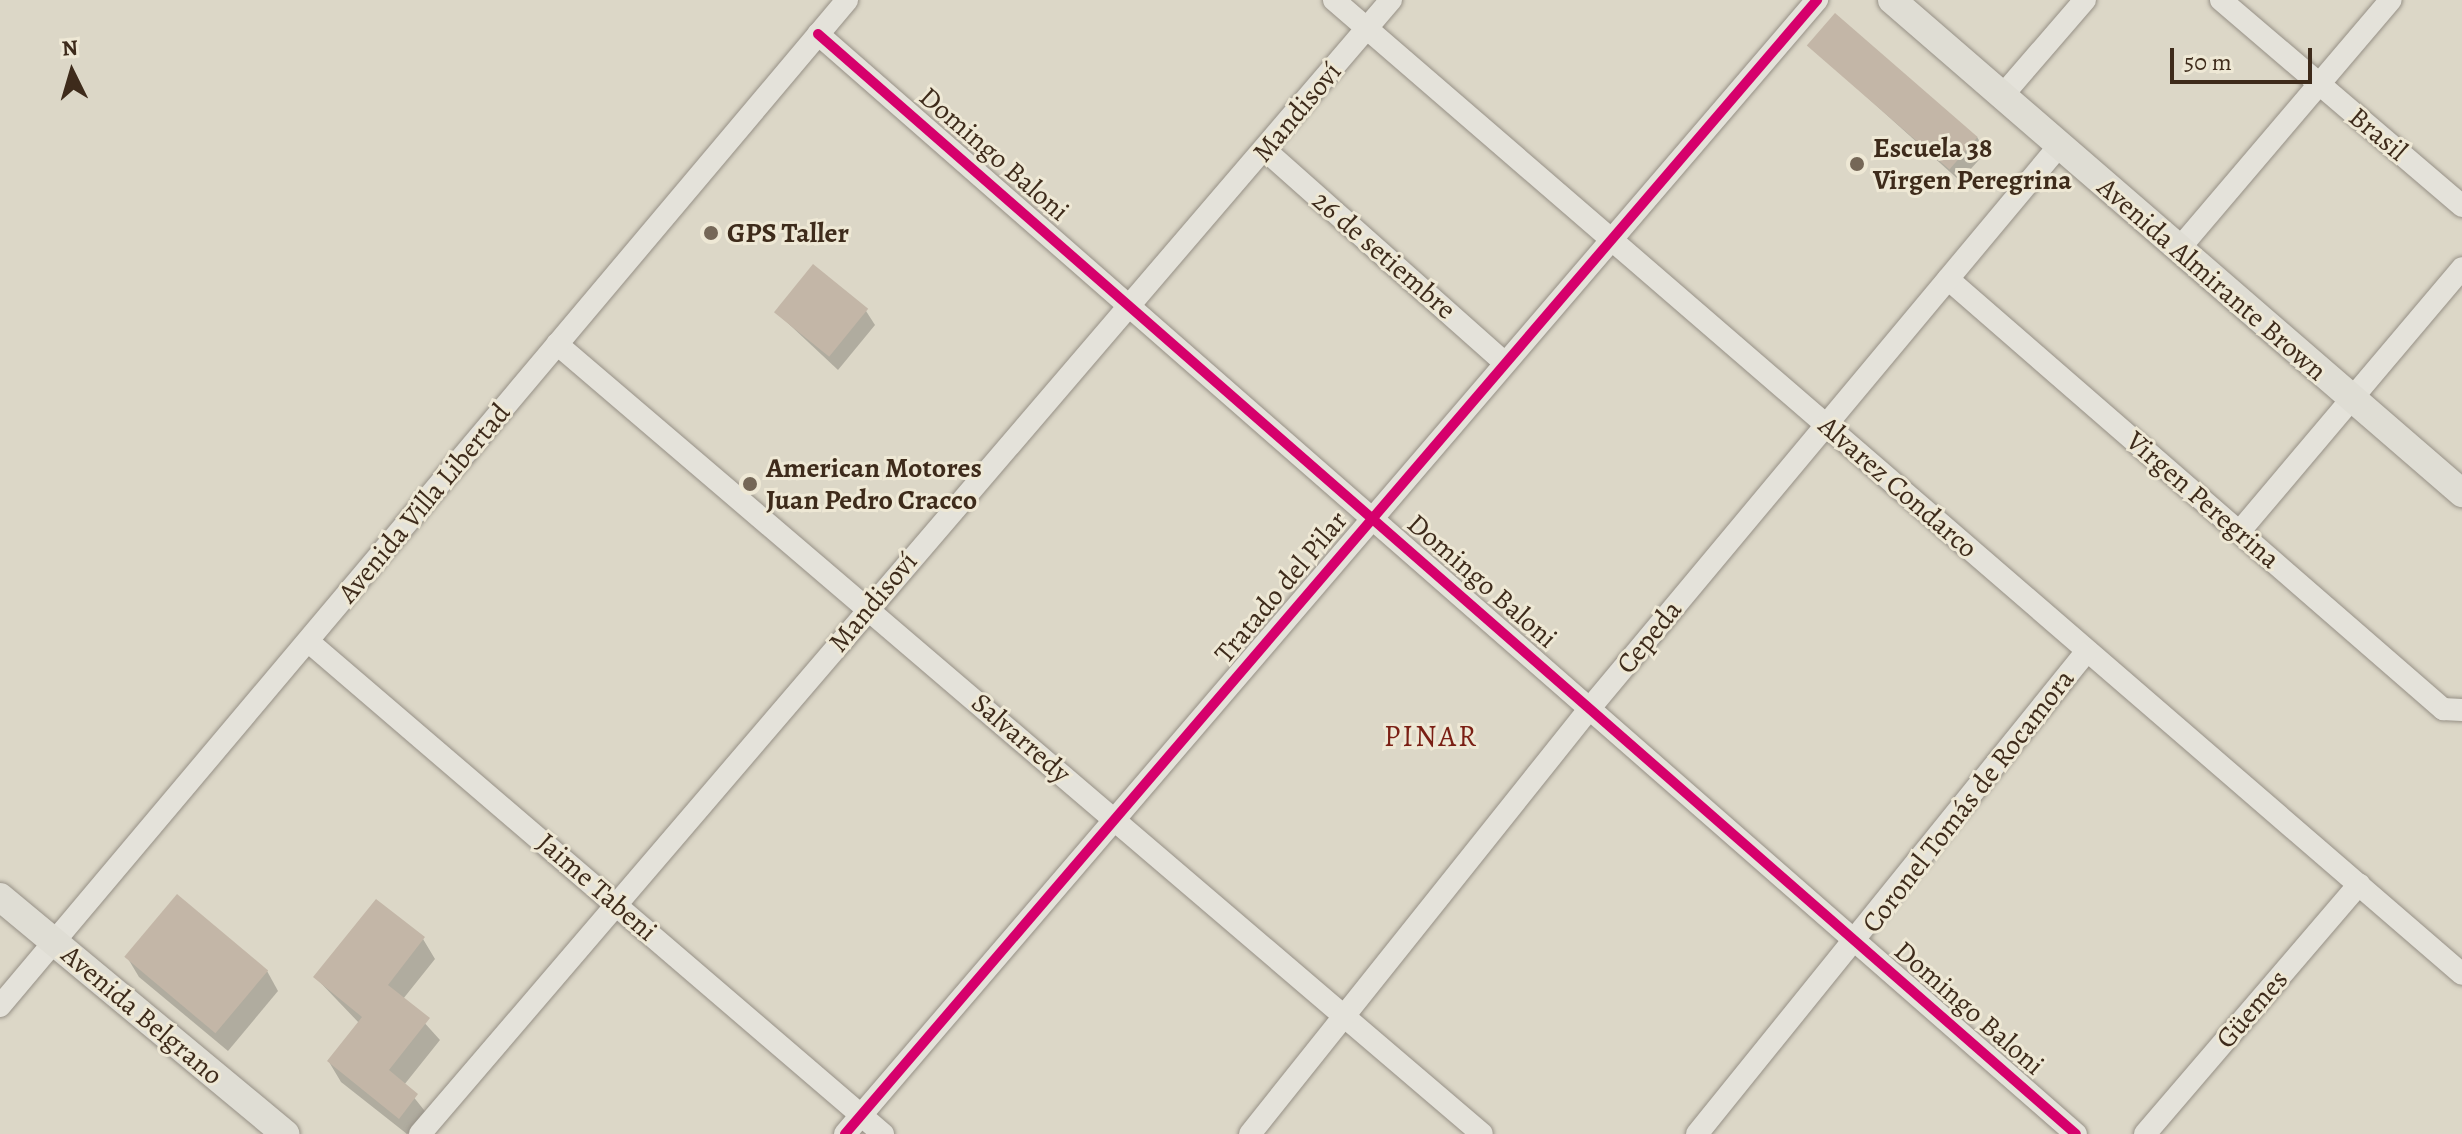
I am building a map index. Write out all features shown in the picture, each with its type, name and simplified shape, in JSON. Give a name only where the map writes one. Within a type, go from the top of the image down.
[{"type":"main road","name":"Avenida Almirante Brown","points":[[1892,0],[2058,147],[2462,493]]},
{"type":"main road","name":"Avenida Belgrano","points":[[0,897],[285,1134]]},
{"type":"street","name":"Avenida Villa Libertad","points":[[0,1006],[847,0]]},
{"type":"street","name":"Alvarez Condarco","points":[[1334,0],[2462,974]]},
{"type":"street","name":"Mandisoví","points":[[420,1134],[1129,302],[1265,150],[1391,0]]},
{"type":"street","name":"Tratado del Pilar","points":[[845,1134],[1503,361],[1817,0]]},
{"type":"street","points":[[2002,96],[2085,0]]},
{"type":"street","name":"Brasil","points":[[2221,0],[2462,206]]},
{"type":"street","points":[[2178,250],[2391,0]]},
{"type":"street","name":"Domingo Baloni","points":[[818,34],[1129,302],[2076,1134]]},
{"type":"street","name":"Cepeda","points":[[1250,1134],[1339,1016],[1824,422],[2058,147]]},
{"type":"street","name":"26 de setiembre","points":[[1265,150],[1503,361]]},
{"type":"street","points":[[2240,531],[2462,268]]},
{"type":"street","name":"Virgen Peregrina","points":[[1948,279],[2443,709],[2462,710]]},
{"type":"street","name":"Salvarredy","points":[[557,344],[869,607],[1468,1130]]},
{"type":"street","name":"Jaime Tabeni","points":[[309,642],[883,1134]]},
{"type":"street","name":"Coronel Tomás de Rocamora","points":[[1697,1134],[1856,942],[2086,652]]},
{"type":"street","name":"Güemes","points":[[2145,1134],[2359,884]]},
{"type":"building","points":[[1835,13],[1978,137],[1949,169],[1807,45]]},
{"type":"building","points":[[813,264],[868,309],[829,357],[774,312]]},
{"type":"building","points":[[177,894],[268,970],[215,1033],[124,957]]},
{"type":"building","points":[[376,899],[425,937],[388,985],[430,1018],[389,1070],[418,1094],[399,1119],[327,1061],[362,1017],[313,977]]},
{"type":"cycle path","points":[[845,1134],[1817,0]]},
{"type":"cycle path","points":[[818,34],[2076,1134]]},
{"type":"place","name":"Escuela 38 Virgen Peregrina","points":[[1857,164]]},
{"type":"place","name":"GPS Taller","points":[[711,233]]},
{"type":"place","name":"American Motores Juan Pedro Cracco","points":[[750,484]]},
{"type":"district","name":"PINAR","points":[[1431,736]]}]
